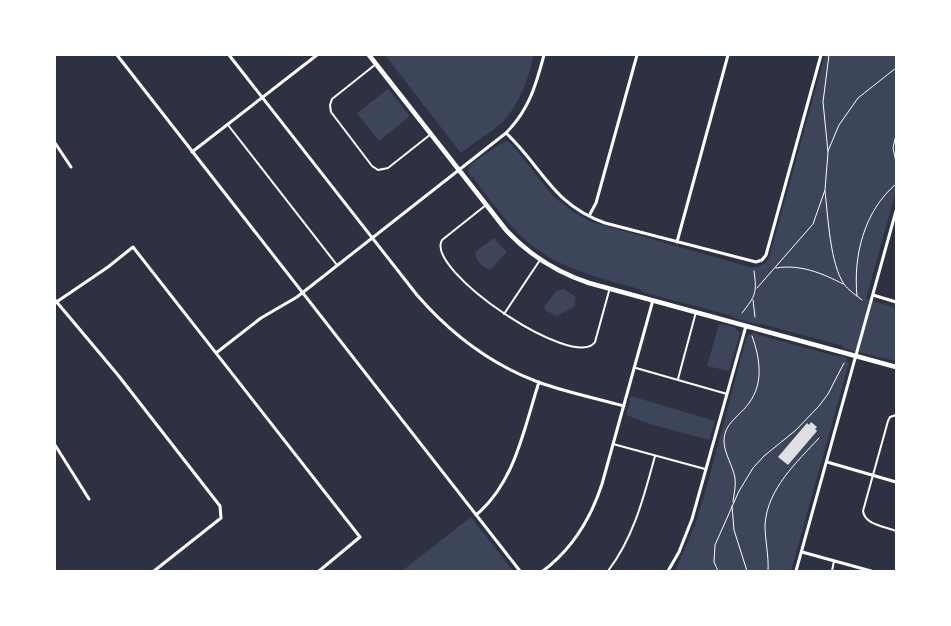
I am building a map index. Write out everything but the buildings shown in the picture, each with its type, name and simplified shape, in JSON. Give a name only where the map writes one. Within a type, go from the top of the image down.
[{"type":"street","points":[[116,55],[520,571]]},
{"type":"street","points":[[229,55],[417,295],[451,330],[491,359],[538,382],[624,406]]},
{"type":"street","points":[[192,152],[317,55]]},
{"type":"street","points":[[369,55],[514,239],[540,260],[564,273],[610,288],[896,367]]},
{"type":"street","points":[[216,353],[255,322],[302,292],[506,133],[528,106],[535,89],[544,55]]},
{"type":"street","points":[[589,216],[596,203],[637,55]]},
{"type":"street","points":[[677,242],[728,55]]},
{"type":"street","points":[[506,133],[518,144],[555,191],[574,208],[589,216],[606,223],[751,262],[760,261],[766,255],[821,55]]},
{"type":"street","points":[[55,142],[71,166]]},
{"type":"street","points":[[796,571],[896,210]]},
{"type":"street","points":[[154,571],[220,518],[220,506],[118,375],[56,302],[108,267],[133,247],[360,537],[319,571]]},
{"type":"street","points":[[872,296],[896,302]]},
{"type":"street","points":[[543,571],[565,550],[588,519],[598,496],[653,300]]},
{"type":"street","points":[[668,571],[689,527],[746,326]]},
{"type":"street","points":[[476,515],[495,495],[511,466],[524,435],[538,382]]},
{"type":"street","points":[[55,445],[90,499]]},
{"type":"street","points":[[827,462],[896,482]]},
{"type":"street","points":[[802,552],[871,571]]},
{"type":"lane","points":[[376,64],[334,97],[329,107],[372,166],[380,170],[388,168],[431,134]]},
{"type":"lane","points":[[228,125],[337,265]]},
{"type":"lane","points":[[486,205],[442,240],[440,250],[467,283],[504,314],[532,330],[560,342],[584,349],[592,346],[595,342],[610,288]]},
{"type":"lane","points":[[504,314],[540,260]]},
{"type":"lane","points":[[678,380],[696,312]]},
{"type":"lane","points":[[634,367],[727,394]]},
{"type":"lane","points":[[896,415],[890,417],[888,421],[863,511],[864,516],[871,522],[896,531]]},
{"type":"lane","points":[[613,444],[706,470]]},
{"type":"lane","points":[[608,571],[620,554],[634,527],[655,456]]},
{"type":"lane","points":[[832,571],[834,560]]},
{"type":"path","points":[[829,55],[823,102],[828,152],[825,190],[830,238],[838,271],[844,284]]},
{"type":"path","points":[[828,152],[839,125],[858,98],[896,68]]},
{"type":"path","points":[[896,135],[893,148],[896,162]]},
{"type":"path","points":[[857,296],[856,265],[860,241],[871,215],[885,194],[896,184]]},
{"type":"path","points":[[742,313],[753,299],[757,288],[813,224],[825,190]]},
{"type":"path","points":[[775,268],[791,266],[810,269],[844,284],[862,300]]},
{"type":"path","points":[[754,270],[757,288]]},
{"type":"path","points":[[753,299],[755,317]]},
{"type":"path","points":[[747,571],[737,541],[732,505],[735,479],[724,442],[733,418],[750,402],[758,381],[758,354],[752,336]]},
{"type":"path","points":[[718,571],[714,562],[714,545],[732,505],[753,468],[764,456],[796,430],[818,406],[828,394],[844,363]]},
{"type":"path","points":[[768,571],[765,524],[769,506],[777,488],[819,438]]},
{"type":"shaded area","points":[[385,55],[534,55],[525,84],[512,110],[499,125],[461,153]]},
{"type":"shaded area","points":[[825,55],[896,55],[896,191],[866,299],[896,308],[896,361],[845,349],[843,346],[642,292],[640,289],[593,276],[563,264],[548,257],[522,237],[502,215],[473,177],[470,177],[468,171],[471,164],[507,141],[514,147],[553,196],[575,213],[592,222],[750,267],[759,266],[764,264],[769,258]]},
{"type":"shaded area","points":[[388,89],[410,116],[379,141],[357,113]]},
{"type":"shaded area","points":[[494,238],[507,252],[490,270],[480,263],[475,252]]},
{"type":"shaded area","points":[[564,289],[576,297],[574,307],[557,316],[545,310],[544,307],[556,291]]},
{"type":"shaded area","points":[[719,324],[734,327],[740,333],[729,371],[707,366]]},
{"type":"shaded area","points":[[754,332],[839,357],[842,356],[849,363],[791,571],[675,571],[694,527],[705,493],[746,339],[748,335]]},
{"type":"shaded area","points":[[631,396],[715,421],[709,440],[650,424],[626,415]]},
{"type":"shaded area","points":[[471,517],[513,571],[402,571]]}]
